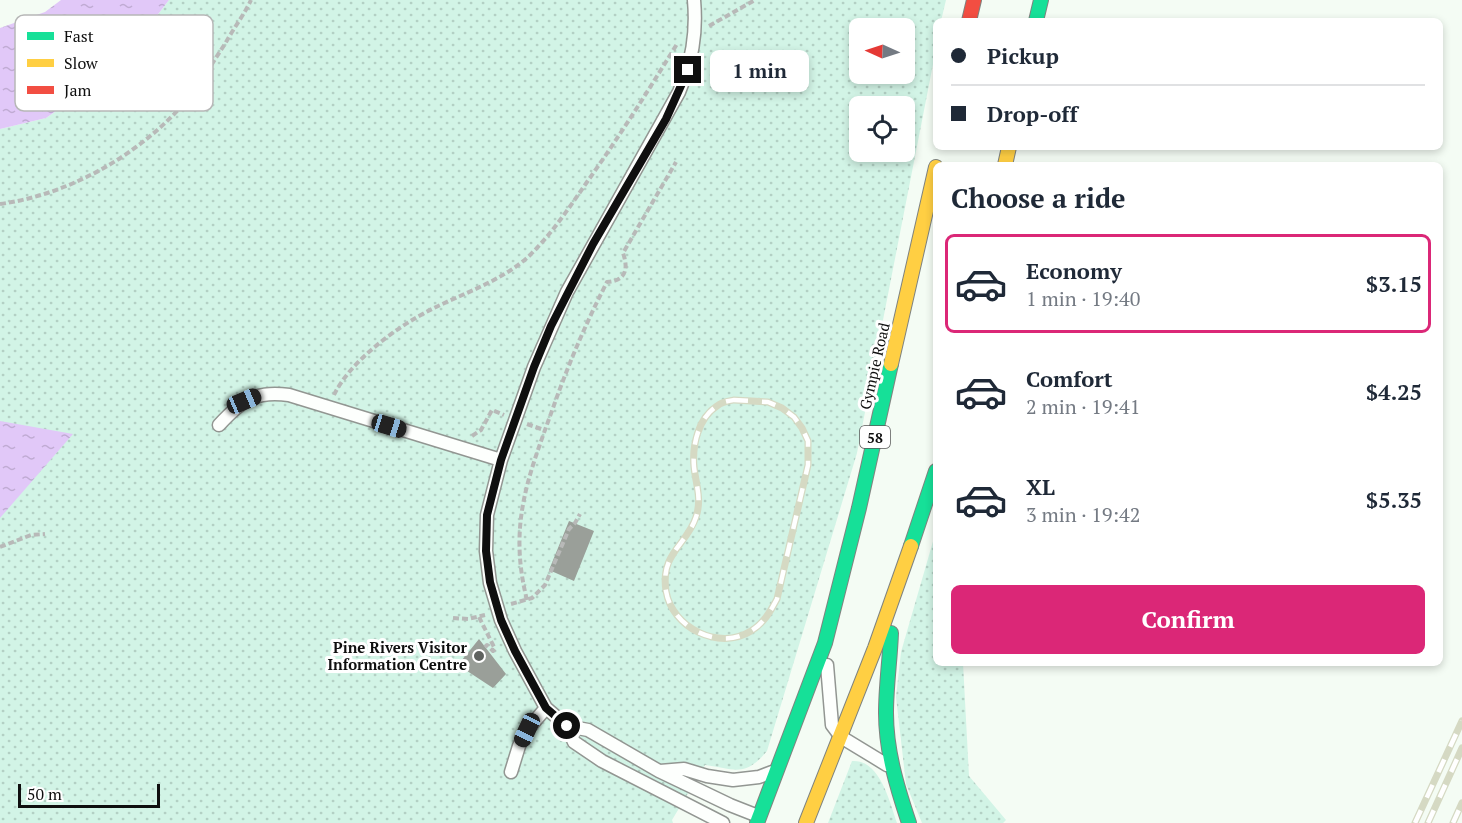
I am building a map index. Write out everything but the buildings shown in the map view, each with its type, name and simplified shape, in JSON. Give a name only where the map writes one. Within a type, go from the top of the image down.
[{"type":"highway","points":[[970,18],[974,0]]},
{"type":"highway","points":[[1037,18],[1041,0]]},
{"type":"highway","name":"Gympie Road","points":[[758,820],[825,642],[859,508],[933,181]]},
{"type":"highway","points":[[806,823],[892,601],[933,480]]},
{"type":"highway","points":[[892,601],[891,657],[885,697],[887,734],[898,793],[909,823]]},
{"type":"lane","points":[[694,0],[694,45],[688,70],[679,92],[567,292],[534,367],[501,460],[487,515],[486,551],[490,582],[515,651],[546,708],[567,726],[574,742],[602,761],[702,818],[723,823]]},
{"type":"lane","points":[[922,231],[933,234]]},
{"type":"lane","points":[[219,426],[244,401],[262,393],[289,395],[501,460]]},
{"type":"lane","name":"Gympie Road","points":[[825,642],[832,725],[841,737]]},
{"type":"lane","points":[[512,772],[519,746],[527,730],[546,708]]},
{"type":"lane","points":[[567,726],[588,730],[659,771],[758,820]]},
{"type":"lane","points":[[841,737],[893,768]]},
{"type":"lane","points":[[659,771],[684,769],[733,780],[759,777],[778,769]]},
{"type":"path","points":[[213,62],[251,0]]},
{"type":"path","points":[[329,408],[342,381],[365,356],[404,325],[482,286],[526,259],[544,241],[621,135],[678,42],[683,37],[719,22],[755,0]]},
{"type":"path","points":[[0,204],[51,192],[77,183],[155,131],[174,111]]},
{"type":"path","points":[[527,600],[521,572],[519,538],[524,494],[533,459],[587,321],[606,282],[620,280],[624,276],[627,270],[623,253],[676,162]]},
{"type":"path","points":[[453,618],[479,617],[538,594],[545,585],[568,529],[580,514]]},
{"type":"path","points":[[0,547],[31,535],[45,534]]},
{"type":"path","points":[[479,617],[495,649],[493,651],[487,645],[485,647]]},
{"type":"green space","points":[[169,0],[946,0],[942,18],[933,18],[933,64],[915,156],[915,96],[849,96],[849,162],[914,162],[857,453],[767,751],[752,765],[739,770],[705,765],[672,820],[673,823],[0,823],[0,129],[46,118],[56,111],[213,111],[213,15],[157,15]]},
{"type":"green space","points":[[933,541],[933,666],[963,666],[969,776],[1006,820],[1003,823],[922,823],[906,784],[896,697],[901,652]]},
{"type":"green space","points":[[852,761],[862,762],[877,774],[897,823],[828,823]]},
{"type":"water","points":[[61,0],[169,0],[157,15],[37,15],[45,12]]},
{"type":"water","points":[[15,23],[15,111],[56,111],[46,118],[0,129],[0,28]]},
{"type":"water","points":[[0,421],[73,434],[0,518]]},
{"type":"railway","points":[[734,400],[768,402],[794,417],[808,441],[808,465],[777,599],[756,628],[738,637],[725,638],[712,637],[699,632],[677,616],[670,604],[665,578],[670,558],[692,527],[698,510],[699,498],[694,459],[695,442],[701,425],[710,411],[720,404],[734,400]]},
{"type":"railway","points":[[1415,823],[1462,721]]},
{"type":"railway","points":[[1428,823],[1462,748]]},
{"type":"railway","points":[[1453,823],[1462,803]]},
{"type":"traffic: fast","points":[[1037,18],[1041,0]]},
{"type":"traffic: fast","points":[[757,823],[825,643],[859,508],[891,364]]},
{"type":"traffic: fast","points":[[911,546],[933,480]]},
{"type":"traffic: fast","points":[[891,633],[886,727],[893,769],[909,823]]},
{"type":"traffic: slow","points":[[1006,162],[1008,150]]},
{"type":"traffic: slow","points":[[891,364],[933,180]]},
{"type":"traffic: slow","points":[[806,823],[875,648],[911,546]]},
{"type":"traffic: jam","points":[[970,18],[974,0]]},
{"type":"place","name":"Pine Rivers Visitor Information Centre","points":[[479,656]]},
{"type":"route","points":[[567,726],[546,708],[501,620],[490,582],[486,551],[487,515],[501,460],[551,326],[593,244],[666,119],[688,70]]}]
